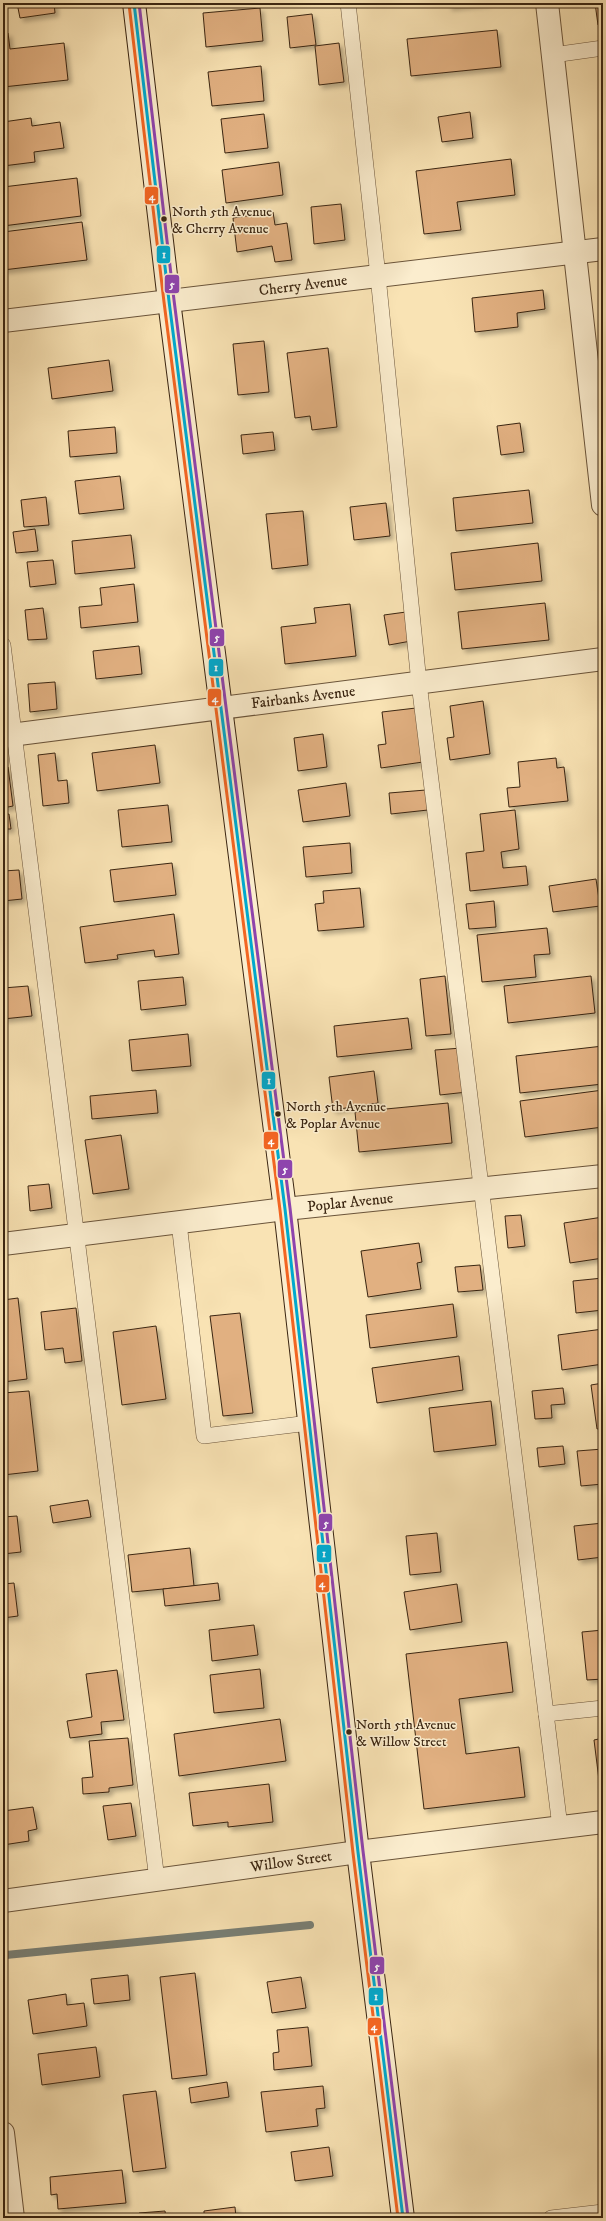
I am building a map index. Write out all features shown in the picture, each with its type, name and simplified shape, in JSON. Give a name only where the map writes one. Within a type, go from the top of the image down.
[{"type":"street","points":[[134,3],[169,301],[285,1209],[358,1852],[403,2218]]},
{"type":"street","points":[[547,3],[575,252],[600,447],[603,505]]},
{"type":"street","name":"Cherry Avenue","points":[[3,321],[603,248]]},
{"type":"street","name":"Fairbanks Avenue","points":[[8,735],[603,659]]},
{"type":"street","name":"Poplar Avenue","points":[[3,1244],[285,1209],[603,1176]]},
{"type":"street","name":"Willow Street","points":[[3,1901],[358,1852],[603,1822]]},
{"type":"street","points":[[3,2133],[13,2218]]},
{"type":"lane","points":[[348,3],[378,276],[419,683],[480,1189],[560,1827]]},
{"type":"lane","points":[[553,55],[603,48]]},
{"type":"lane","points":[[3,645],[8,735],[78,1235],[157,1880]]},
{"type":"lane","points":[[179,1223],[204,1436],[309,1423]]},
{"type":"lane","points":[[546,1714],[603,1708]]},
{"type":"lane","points":[[551,2218],[603,2212]]},
{"type":"building","points":[[17,3],[54,3],[55,13],[20,18]]},
{"type":"building","points":[[448,3],[487,3],[449,7]]},
{"type":"building","points":[[595,3],[603,3],[603,24],[598,25]]},
{"type":"building","points":[[260,8],[263,41],[206,47],[203,13]]},
{"type":"building","points":[[312,14],[316,45],[290,48],[287,17]]},
{"type":"building","points":[[497,30],[501,67],[411,76],[407,39]]},
{"type":"building","points":[[8,33],[10,49],[64,43],[68,80],[3,87],[3,34]]},
{"type":"building","points":[[339,43],[344,82],[319,85],[315,46]]},
{"type":"building","points":[[261,66],[264,101],[212,106],[208,72]]},
{"type":"building","points":[[470,112],[473,138],[442,142],[438,117]]},
{"type":"building","points":[[264,114],[268,148],[225,153],[221,119]]},
{"type":"building","points":[[31,118],[32,126],[60,122],[64,148],[34,152],[35,162],[3,166],[3,122]]},
{"type":"building","points":[[511,159],[515,195],[457,202],[461,230],[424,234],[416,171]]},
{"type":"building","points":[[279,162],[283,195],[226,203],[222,170]]},
{"type":"building","points":[[77,178],[81,216],[3,226],[3,187]]},
{"type":"building","points":[[341,204],[345,240],[314,244],[311,207]]},
{"type":"building","points":[[273,212],[275,225],[287,223],[292,260],[275,262],[272,246],[237,252],[233,218]]},
{"type":"building","points":[[82,222],[87,260],[3,270],[3,232]]},
{"type":"building","points":[[543,290],[545,309],[517,313],[518,327],[475,332],[472,298]]},
{"type":"building","points":[[264,341],[269,392],[238,395],[233,344]]},
{"type":"building","points":[[328,348],[337,427],[312,430],[310,416],[295,418],[287,353]]},
{"type":"building","points":[[109,360],[113,391],[52,399],[48,368]]},
{"type":"building","points":[[520,423],[524,452],[501,455],[497,426]]},
{"type":"building","points":[[115,427],[117,453],[70,457],[68,431]]},
{"type":"building","points":[[273,432],[275,450],[243,454],[241,435]]},
{"type":"building","points":[[120,476],[124,509],[79,514],[75,481]]},
{"type":"building","points":[[529,490],[533,523],[456,531],[453,498]]},
{"type":"building","points":[[46,497],[49,525],[24,527],[21,500]]},
{"type":"building","points":[[386,503],[390,536],[354,540],[350,507]]},
{"type":"building","points":[[303,511],[308,565],[272,569],[266,514]]},
{"type":"building","points":[[35,529],[38,551],[16,553],[13,532]]},
{"type":"building","points":[[131,535],[135,568],[75,574],[72,541]]},
{"type":"building","points":[[538,543],[542,581],[455,590],[451,553]]},
{"type":"building","points":[[53,560],[56,584],[30,587],[27,562]]},
{"type":"building","points":[[134,584],[138,622],[81,628],[79,607],[102,605],[100,588]]},
{"type":"building","points":[[545,603],[549,640],[462,649],[458,612]]},
{"type":"building","points":[[350,604],[356,656],[285,664],[281,627],[316,623],[314,608]]},
{"type":"building","points":[[43,608],[47,639],[28,640],[25,610]]},
{"type":"building","points":[[406,612],[411,641],[389,645],[384,615]]},
{"type":"building","points":[[139,646],[142,674],[96,679],[93,651]]},
{"type":"building","points":[[55,682],[57,709],[30,712],[28,684]]},
{"type":"building","points":[[483,701],[490,754],[450,760],[447,738],[454,737],[450,706]]},
{"type":"building","points":[[416,708],[423,762],[381,768],[378,745],[386,744],[382,712]]},
{"type":"building","points":[[323,734],[327,767],[298,771],[294,738]]},
{"type":"building","points":[[155,745],[160,783],[97,791],[92,753]]},
{"type":"building","points":[[55,753],[58,781],[67,780],[69,803],[43,806],[38,755]]},
{"type":"building","points":[[556,758],[557,768],[564,767],[568,801],[509,807],[507,788],[520,787],[518,762]]},
{"type":"building","points":[[8,767],[13,806],[3,808],[3,768]]},
{"type":"building","points":[[346,783],[350,816],[303,822],[298,790]]},
{"type":"building","points":[[426,790],[428,810],[391,814],[389,793]]},
{"type":"building","points":[[168,805],[172,842],[122,847],[118,810]]},
{"type":"building","points":[[515,810],[519,849],[501,852],[503,868],[526,866],[528,885],[470,891],[466,853],[484,851],[480,814]]},
{"type":"building","points":[[9,814],[11,829],[3,829],[3,815]]},
{"type":"building","points":[[350,843],[352,873],[306,877],[303,847]]},
{"type":"building","points":[[172,863],[176,895],[114,902],[110,870]]},
{"type":"building","points":[[19,870],[22,899],[3,901],[3,871]]},
{"type":"building","points":[[596,879],[600,906],[553,912],[549,886]]},
{"type":"building","points":[[360,888],[364,927],[318,931],[315,904],[324,903],[323,891]]},
{"type":"building","points":[[494,901],[496,927],[469,929],[466,904]]},
{"type":"building","points":[[174,914],[179,954],[155,957],[154,950],[117,955],[118,959],[85,963],[80,927]]},
{"type":"building","points":[[547,928],[550,954],[534,955],[536,977],[482,982],[477,935]]},
{"type":"building","points":[[445,976],[451,1034],[426,1036],[420,979]]},
{"type":"building","points":[[591,976],[595,1013],[508,1023],[504,986]]},
{"type":"building","points":[[183,977],[186,1005],[141,1010],[138,981]]},
{"type":"building","points":[[28,986],[32,1016],[3,1019],[3,988]]},
{"type":"building","points":[[408,1018],[412,1049],[337,1057],[334,1026]]},
{"type":"building","points":[[188,1034],[191,1066],[132,1071],[129,1040]]},
{"type":"building","points":[[603,1046],[603,1084],[520,1093],[516,1056]]},
{"type":"building","points":[[462,1048],[467,1092],[440,1095],[435,1050]]},
{"type":"building","points":[[374,1071],[378,1103],[333,1110],[329,1077]]},
{"type":"building","points":[[156,1090],[158,1113],[92,1119],[90,1096]]},
{"type":"building","points":[[603,1090],[603,1127],[525,1137],[520,1101]]},
{"type":"building","points":[[448,1103],[452,1143],[359,1152],[355,1112]]},
{"type":"building","points":[[121,1135],[129,1189],[93,1194],[85,1140]]},
{"type":"building","points":[[49,1184],[52,1208],[30,1211],[28,1186]]},
{"type":"building","points":[[521,1215],[525,1246],[508,1248],[505,1216]]},
{"type":"building","points":[[603,1217],[603,1258],[570,1263],[564,1223]]},
{"type":"building","points":[[419,1243],[422,1262],[417,1263],[421,1289],[368,1297],[361,1251]]},
{"type":"building","points":[[480,1265],[483,1290],[458,1292],[455,1267]]},
{"type":"building","points":[[603,1278],[603,1310],[576,1313],[573,1281]]},
{"type":"building","points":[[18,1298],[27,1379],[3,1382],[3,1300]]},
{"type":"building","points":[[453,1304],[457,1337],[370,1348],[366,1315]]},
{"type":"building","points":[[76,1308],[82,1361],[65,1363],[63,1348],[45,1350],[41,1312]]},
{"type":"building","points":[[240,1313],[253,1413],[223,1416],[210,1316]]},
{"type":"building","points":[[156,1326],[166,1399],[122,1405],[113,1332]]},
{"type":"building","points":[[603,1329],[603,1364],[562,1370],[558,1335]]},
{"type":"building","points":[[459,1356],[463,1390],[377,1403],[372,1368]]},
{"type":"building","points":[[603,1383],[603,1428],[597,1429],[591,1385]]},
{"type":"building","points":[[563,1388],[565,1404],[551,1405],[552,1418],[535,1419],[532,1391]]},
{"type":"building","points":[[29,1391],[38,1471],[3,1475],[3,1393]]},
{"type":"building","points":[[491,1401],[496,1445],[434,1452],[429,1408]]},
{"type":"building","points":[[563,1446],[565,1464],[539,1467],[537,1448]]},
{"type":"building","points":[[603,1449],[603,1484],[581,1486],[577,1451]]},
{"type":"building","points":[[88,1500],[91,1517],[53,1523],[50,1506]]},
{"type":"building","points":[[17,1516],[21,1552],[3,1554],[3,1517]]},
{"type":"building","points":[[603,1523],[603,1557],[578,1560],[574,1526]]},
{"type":"building","points":[[437,1533],[441,1572],[410,1575],[406,1536]]},
{"type":"building","points":[[190,1548],[194,1586],[132,1592],[128,1555]]},
{"type":"building","points":[[14,1583],[18,1616],[3,1618],[3,1584]]},
{"type":"building","points":[[218,1583],[220,1600],[165,1606],[163,1589]]},
{"type":"building","points":[[457,1584],[462,1622],[410,1630],[404,1592]]},
{"type":"building","points":[[254,1625],[258,1655],[212,1661],[209,1630]]},
{"type":"building","points":[[603,1630],[603,1679],[587,1680],[582,1632]]},
{"type":"building","points":[[507,1642],[513,1692],[459,1699],[466,1754],[519,1747],[525,1797],[424,1809],[406,1654]]},
{"type":"building","points":[[260,1669],[264,1708],[214,1713],[210,1675]]},
{"type":"building","points":[[117,1670],[124,1720],[101,1722],[102,1734],[70,1738],[67,1721],[92,1717],[86,1674]]},
{"type":"building","points":[[280,1719],[286,1761],[179,1776],[174,1734]]},
{"type":"building","points":[[128,1738],[133,1785],[109,1788],[109,1792],[83,1794],[82,1778],[93,1777],[89,1741]]},
{"type":"building","points":[[603,1738],[603,1788],[600,1788],[594,1740]]},
{"type":"building","points":[[269,1784],[273,1822],[228,1827],[228,1822],[193,1826],[189,1793]]},
{"type":"building","points":[[131,1803],[136,1836],[108,1840],[103,1806]]},
{"type":"building","points":[[33,1807],[37,1829],[28,1831],[29,1841],[3,1845],[3,1811]]},
{"type":"building","points":[[195,1973],[207,2075],[172,2079],[160,1977]]},
{"type":"building","points":[[128,1975],[130,2000],[94,2004],[91,1979]]},
{"type":"building","points":[[301,1977],[306,2008],[272,2013],[267,1982]]},
{"type":"building","points":[[66,1994],[67,2005],[84,2003],[87,2026],[33,2034],[28,2000]]},
{"type":"building","points":[[308,2027],[312,2066],[274,2070],[273,2053],[279,2052],[277,2030]]},
{"type":"building","points":[[96,2047],[100,2077],[42,2085],[38,2054]]},
{"type":"building","points":[[227,2082],[229,2097],[191,2103],[189,2088]]},
{"type":"building","points":[[323,2086],[325,2108],[316,2109],[318,2126],[266,2132],[261,2092]]},
{"type":"building","points":[[156,2091],[166,2168],[133,2172],[123,2095]]},
{"type":"building","points":[[329,2147],[333,2176],[295,2181],[291,2152]]},
{"type":"building","points":[[122,2170],[126,2203],[58,2209],[57,2194],[51,2195],[50,2177]]},
{"type":"building","points":[[235,2207],[236,2218],[204,2218],[204,2211]]},
{"type":"building","points":[[165,2211],[166,2218],[139,2218],[139,2213]]},
{"type":"waterway","points":[[6,1955],[310,1925]]},
{"type":"transit line","name":"1","points":[[134,3],[169,301],[285,1209],[358,1852],[403,2218]]},
{"type":"transit line","name":"5","points":[[139,3],[174,300],[290,1208],[363,1851],[408,2217]]},
{"type":"transit line","name":"4","points":[[129,4],[164,302],[280,1210],[353,1853],[398,2218]]},
{"type":"place","name":"North 5th Avenue & Cherry Avenue","points":[[164,219]]},
{"type":"place","name":"North 5th Avenue & Poplar Avenue","points":[[278,1114]]},
{"type":"place","name":"North 5th Avenue & Willow Street","points":[[349,1732]]}]
